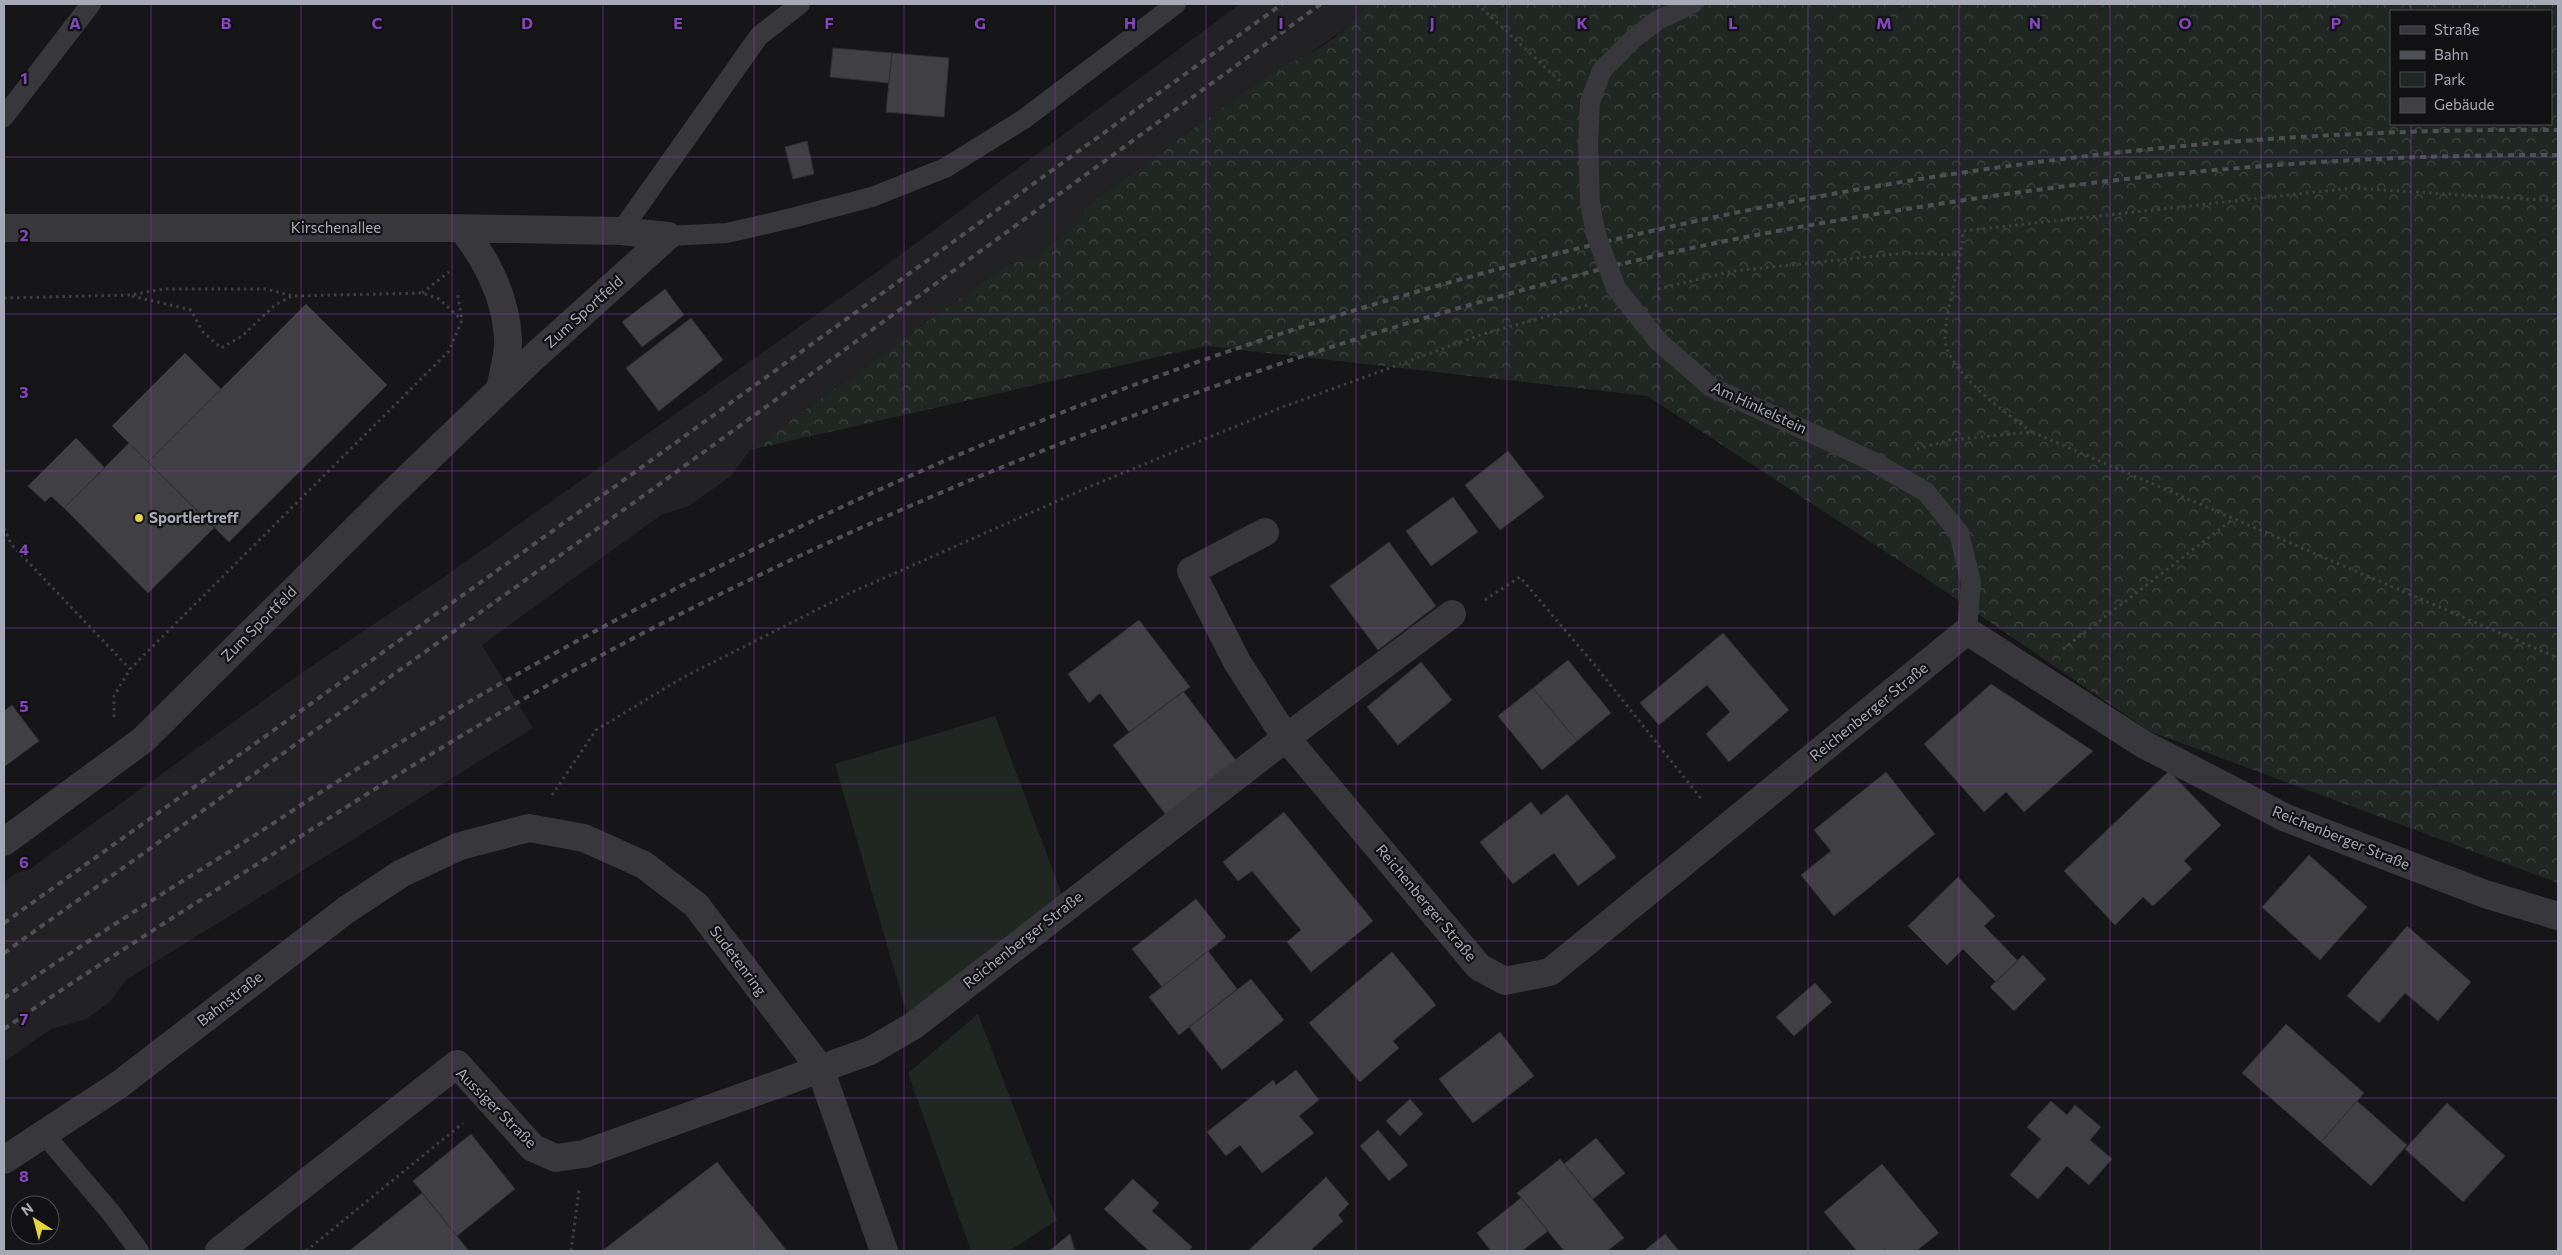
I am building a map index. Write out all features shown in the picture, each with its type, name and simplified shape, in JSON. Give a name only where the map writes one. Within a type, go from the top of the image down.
[{"type":"street","name":"Kirschenallee","points":[[4,228],[621,231],[668,236]]},
{"type":"street","points":[[463,230],[480,252],[496,282],[503,308],[508,340],[500,389]]},
{"type":"street","name":"Zum Sportfeld","points":[[4,842],[143,740],[500,389],[668,236]]},
{"type":"street","name":"Reichenberger Straße","points":[[1265,532],[1191,571],[1237,662],[1286,738],[1479,967],[1505,981],[1550,972],[1967,631],[2143,744],[2286,818],[2484,894],[2558,916]]},
{"type":"street","name":"Reichenberger Straße","points":[[820,1068],[870,1050],[913,1026],[1286,738],[1452,614]]},
{"type":"street","name":"Sudetenring","points":[[460,846],[529,828],[584,838],[644,865],[696,906],[820,1068],[884,1251]]},
{"type":"street","name":"Bahnstraße","points":[[4,1160],[120,1084],[346,910],[402,874],[460,846]]},
{"type":"street","name":"Aussiger Straße","points":[[218,1251],[457,1064],[533,1148],[556,1158],[584,1154],[820,1068]]},
{"type":"lane","points":[[4,117],[91,4]]},
{"type":"lane","points":[[621,231],[759,36],[800,4]]},
{"type":"lane","points":[[668,236],[727,233],[792,218],[872,197],[945,168],[1024,119],[1176,4]]},
{"type":"lane","points":[[1590,102],[1602,70],[1634,38],[1658,20],[1692,4]]},
{"type":"lane","name":"Am Hinkelstein","points":[[1590,102],[1588,142],[1590,203],[1596,235],[1616,288],[1658,342],[1711,387],[1874,462],[1926,492],[1959,532],[1971,583],[1967,631]]},
{"type":"lane","points":[[44,1134],[112,1214],[139,1251]]},
{"type":"path","points":[[1477,4],[1564,84],[1590,102]]},
{"type":"path","points":[[2558,201],[2352,188],[1963,231],[1961,254],[1944,338],[1955,366],[1991,402],[2032,432],[2558,658]]},
{"type":"path","points":[[1656,289],[1733,271],[1906,253],[1961,254]]},
{"type":"path","points":[[422,293],[453,269],[454,278]]},
{"type":"path","points":[[114,760],[114,696],[130,669],[449,351],[462,320],[456,286]]},
{"type":"path","points":[[4,298],[132,296],[163,289],[266,289],[293,296],[422,293],[438,299],[462,320]]},
{"type":"path","points":[[132,296],[191,310],[202,331],[221,348],[242,336],[275,305],[293,296]]},
{"type":"path","points":[[529,828],[596,730],[682,678],[848,594],[1082,490],[1280,408],[1483,334],[1598,303]]},
{"type":"path","points":[[1874,462],[1950,440],[2032,432]]},
{"type":"path","points":[[2032,672],[2233,519]]},
{"type":"path","points":[[4,528],[10,544],[130,669]]},
{"type":"path","points":[[1452,614],[1468,611],[1520,577],[1593,663],[1725,828]]},
{"type":"path","points":[[306,1251],[490,1101]]},
{"type":"path","points":[[571,1251],[584,1154]]},
{"type":"shaded area","points":[[1240,4],[1367,4],[1354,22],[1304,58],[1274,70],[1087,206],[1075,227],[1032,258],[1004,266],[750,450],[731,476],[689,506],[661,515],[482,645],[533,728],[126,980],[110,1002],[86,1019],[51,1029],[4,1062],[4,882],[16,873],[30,869],[307,669],[441,579],[884,267]]},
{"type":"green space","points":[[1367,4],[2558,4],[2558,883],[2149,731],[1915,571],[1647,396],[1206,346],[750,450],[1004,266],[1032,258],[1075,227],[1087,206],[1274,70],[1326,44],[1348,26]]},
{"type":"green space","points":[[995,716],[1062,895],[907,1014],[835,764]]},
{"type":"green space","points":[[978,1014],[1057,1220],[1009,1251],[971,1251],[908,1073]]},
{"type":"building","points":[[833,48],[892,53],[889,83],[830,77]]},
{"type":"building","points":[[892,53],[949,58],[944,117],[886,112]]},
{"type":"building","points":[[807,141],[814,174],[793,179],[785,147]]},
{"type":"building","points":[[665,289],[684,315],[642,347],[622,322]]},
{"type":"building","points":[[306,304],[387,385],[229,542],[148,462]]},
{"type":"building","points":[[691,318],[723,360],[659,411],[626,368]]},
{"type":"building","points":[[185,353],[221,389],[148,462],[112,426]]},
{"type":"building","points":[[76,438],[105,468],[64,508],[51,496],[45,502],[28,486]]},
{"type":"building","name":"Sportlertreff","points":[[129,443],[214,528],[148,593],[64,508]]},
{"type":"building","points":[[1508,451],[1544,497],[1500,530],[1465,485]]},
{"type":"building","points":[[1453,497],[1478,532],[1431,566],[1406,531]]},
{"type":"building","points":[[1389,542],[1436,606],[1378,650],[1330,586]]},
{"type":"building","points":[[1139,620],[1190,687],[1129,732],[1100,693],[1089,703],[1068,674]]},
{"type":"building","points":[[1723,633],[1789,710],[1729,762],[1706,734],[1730,712],[1707,685],[1659,725],[1640,703]]},
{"type":"building","points":[[1568,660],[1611,713],[1577,741],[1533,688]]},
{"type":"building","points":[[1421,662],[1452,700],[1398,745],[1367,707]]},
{"type":"building","points":[[1991,684],[2093,751],[2024,812],[2006,792],[1984,812],[1924,744]]},
{"type":"building","points":[[1533,688],[1577,741],[1542,770],[1498,716]]},
{"type":"building","points":[[1183,691],[1237,762],[1166,815],[1113,745]]},
{"type":"building","points":[[12,705],[39,741],[4,767],[4,711]]},
{"type":"building","points":[[2169,771],[2221,825],[2184,861],[2192,869],[2153,906],[2143,897],[2115,925],[2064,871]]},
{"type":"building","points":[[1886,772],[1935,834],[1834,916],[1801,875],[1831,851],[1814,830]]},
{"type":"building","points":[[1567,794],[1616,857],[1578,886],[1554,853],[1513,884],[1480,842],[1531,802],[1541,815]]},
{"type":"building","points":[[1284,812],[1373,921],[1311,972],[1287,942],[1301,930],[1252,871],[1238,881],[1223,862]]},
{"type":"building","points":[[2309,855],[2367,907],[2320,960],[2262,907]]},
{"type":"building","points":[[1958,877],[1995,916],[1984,926],[2018,961],[1996,982],[1963,949],[1947,965],[1908,926]]},
{"type":"building","points":[[1196,899],[1226,937],[1162,987],[1132,949]]},
{"type":"building","points":[[2407,926],[2471,982],[2438,1021],[2405,993],[2379,1023],[2347,996]]},
{"type":"building","points":[[1208,951],[1237,989],[1179,1035],[1149,997]]},
{"type":"building","points":[[1392,952],[1436,1005],[1393,1041],[1399,1048],[1360,1082],[1309,1023]]},
{"type":"building","points":[[2023,955],[2046,979],[2014,1011],[1990,987]]},
{"type":"building","points":[[1251,979],[1284,1020],[1222,1070],[1189,1027]]},
{"type":"building","points":[[1815,983],[1832,1002],[1794,1036],[1776,1017]]},
{"type":"building","points":[[2286,1024],[2364,1093],[2321,1142],[2242,1073]]},
{"type":"building","points":[[1500,1032],[1534,1076],[1473,1123],[1439,1079]]},
{"type":"building","points":[[1296,1070],[1319,1100],[1299,1116],[1314,1133],[1262,1173],[1240,1145],[1226,1156],[1207,1132],[1273,1080],[1276,1085]]},
{"type":"building","points":[[1410,1099],[1423,1114],[1400,1136],[1386,1121]]},
{"type":"building","points":[[2051,1101],[2067,1115],[2075,1105],[2101,1127],[2090,1140],[2112,1159],[2089,1185],[2067,1166],[2038,1199],[2010,1175],[2041,1139],[2027,1127]]},
{"type":"building","points":[[2357,1101],[2407,1145],[2371,1186],[2321,1142]]},
{"type":"building","points":[[2447,1103],[2505,1156],[2463,1202],[2405,1149]]},
{"type":"building","points":[[1378,1130],[1408,1165],[1389,1181],[1360,1146]]},
{"type":"building","points":[[471,1134],[515,1189],[457,1236],[413,1181]]},
{"type":"building","points":[[1596,1138],[1625,1173],[1593,1199],[1564,1164]]},
{"type":"building","points":[[1560,1159],[1624,1238],[1607,1251],[1564,1251],[1517,1193]]},
{"type":"building","points":[[717,1162],[787,1251],[602,1251]]},
{"type":"building","points":[[1882,1164],[1939,1233],[1916,1251],[1887,1251],[1885,1249],[1883,1251],[1857,1251],[1824,1212]]},
{"type":"building","points":[[1326,1177],[1349,1204],[1338,1215],[1343,1221],[1312,1249],[1314,1251],[1248,1251]]},
{"type":"building","points":[[1133,1179],[1159,1203],[1152,1211],[1192,1247],[1188,1251],[1149,1251],[1104,1209]]},
{"type":"building","points":[[422,1193],[469,1251],[349,1251]]},
{"type":"building","points":[[1521,1198],[1548,1231],[1522,1251],[1491,1251],[1477,1233]]},
{"type":"building","points":[[1070,1234],[1075,1251],[1049,1251]]},
{"type":"building","points":[[1665,1234],[1679,1251],[1644,1251]]},
{"type":"railway","points":[[4,923],[635,472],[1282,4]]},
{"type":"railway","points":[[4,953],[650,491],[1321,4]]},
{"type":"railway","points":[[4,998],[118,922],[386,751],[595,631],[702,575],[810,522],[1014,432],[1225,352],[1442,285],[1663,228],[1886,185],[2111,153],[2335,135],[2558,130]]},
{"type":"railway","points":[[4,1029],[136,941],[363,796],[504,710],[649,630],[873,522],[987,473],[1219,385],[1336,345],[1455,309],[1575,276],[1701,246],[1828,222],[2073,185],[2234,168],[2396,158],[2558,155]]},
{"type":"place","name":"Sportlertreff","points":[[139,518]]}]
